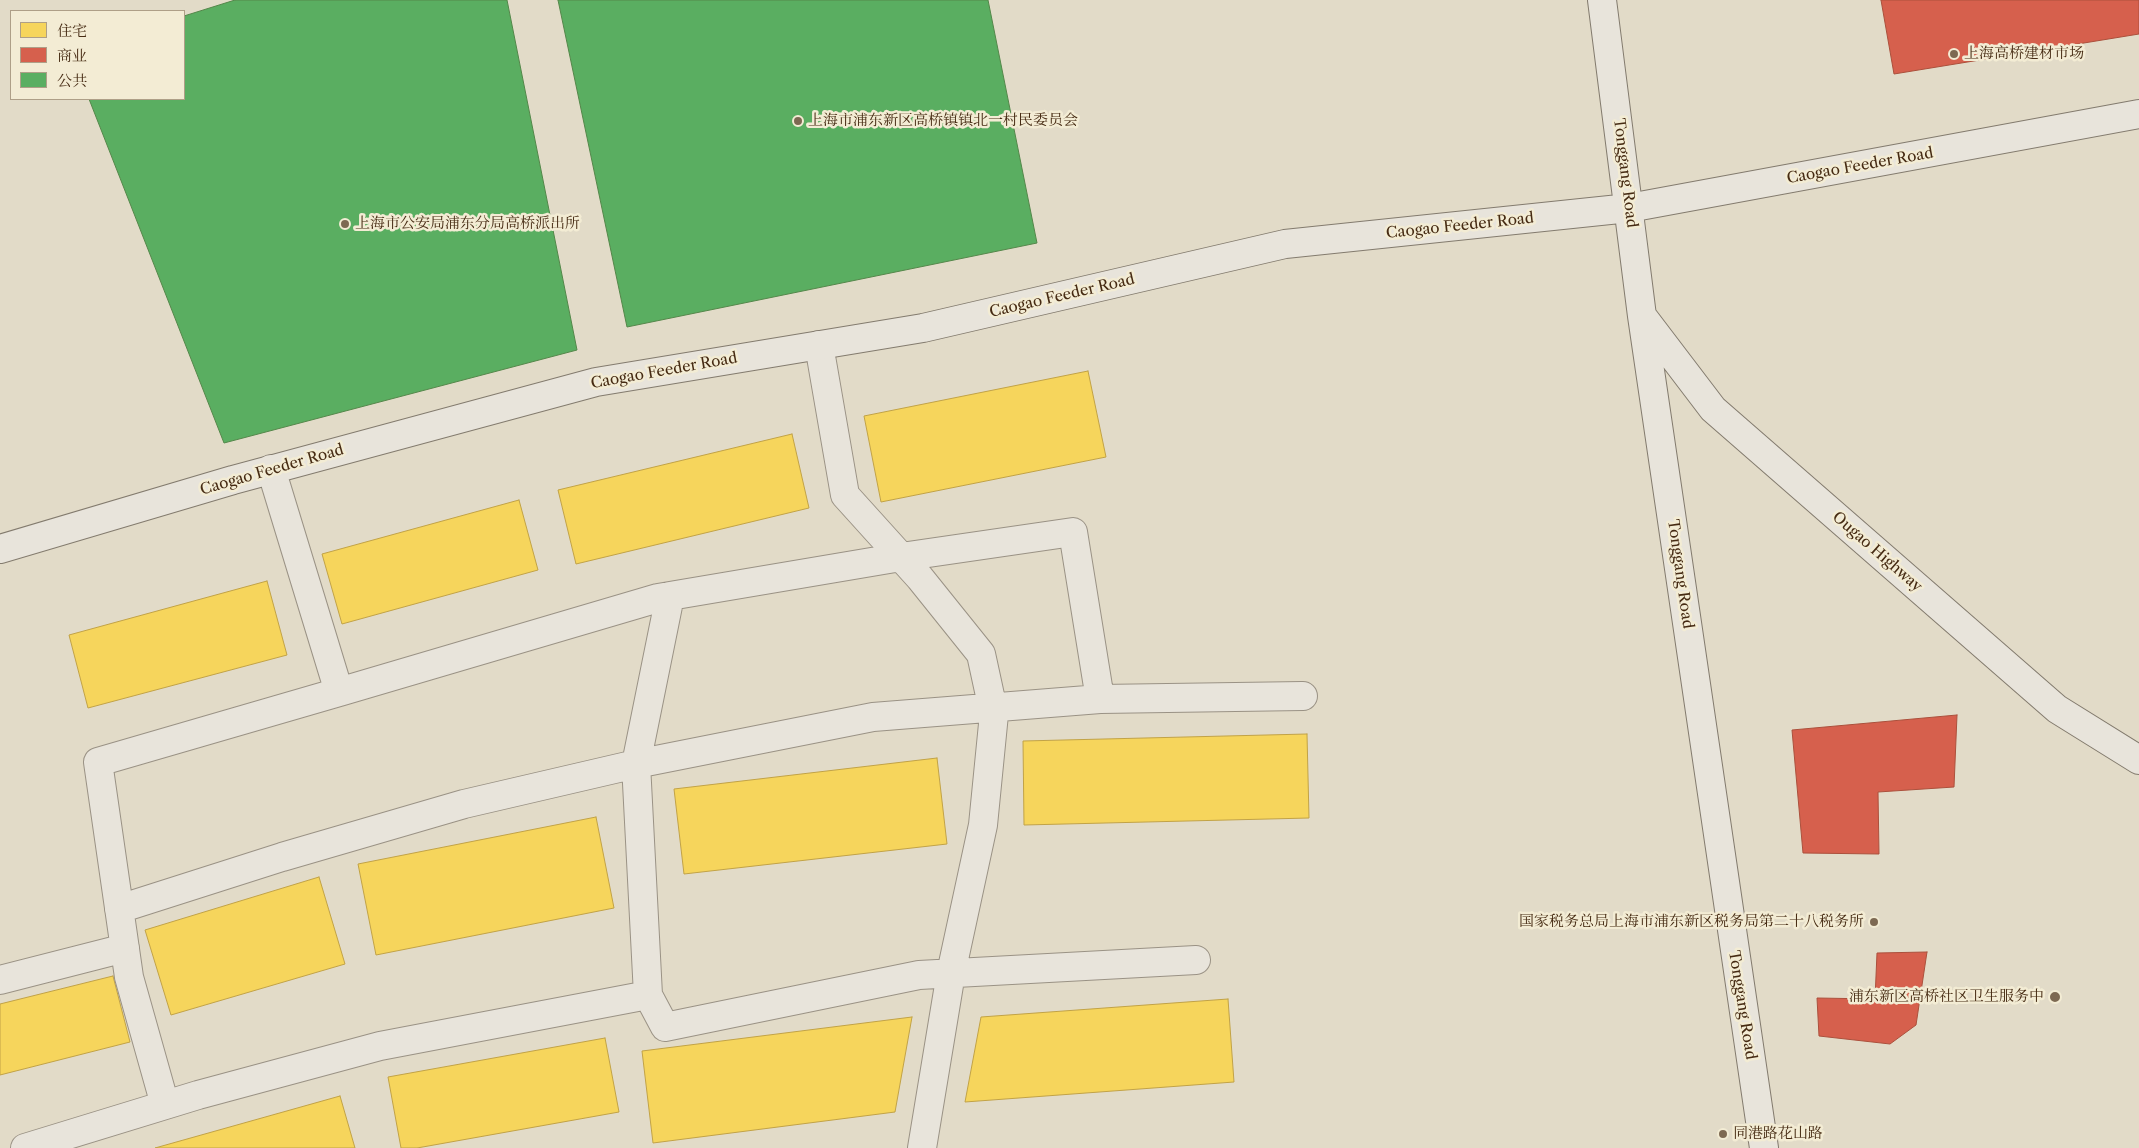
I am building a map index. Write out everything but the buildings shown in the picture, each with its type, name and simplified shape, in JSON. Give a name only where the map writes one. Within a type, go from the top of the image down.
[{"type":"street","name":"Tonggang Road","points":[[1602,0],[1642,316],[1764,1148]]},
{"type":"street","name":"Caogao Feeder Road","points":[[0,549],[272,469],[596,382],[923,328],[1285,244],[1629,208],[2139,114]]},
{"type":"street","name":"Ougao Highway","points":[[1642,316],[1713,408],[2057,709],[2139,760]]},
{"type":"street","points":[[819,345],[845,495],[901,557],[981,654],[994,714],[983,825],[951,973],[922,1148]]},
{"type":"street","points":[[272,469],[340,692]]},
{"type":"street","points":[[165,1105],[129,977],[98,762],[670,596],[901,557],[1073,532],[1100,699]]},
{"type":"street","points":[[670,596],[636,764],[648,994],[665,1027],[919,975],[1196,960]]},
{"type":"street","points":[[119,909],[282,857],[464,804],[636,764],[873,717],[1100,699],[1303,696]]},
{"type":"street","points":[[0,980],[125,948]]},
{"type":"street","points":[[26,1148],[165,1105],[380,1046],[648,994]]},
{"type":"place","name":"上海高桥建材市场","points":[[1954,54]]},
{"type":"place","name":"上海市浦东新区高桥镇镇北一村民委员会","points":[[798,121]]},
{"type":"place","name":"上海市公安局浦东分局高桥派出所","points":[[345,224]]},
{"type":"place","name":"国家税务总局上海市浦东新区税务局第二十八税务所","points":[[1874,922]]},
{"type":"place","name":"浦东新区高桥社区卫生服务中","points":[[2055,997]]},
{"type":"place","name":"同港路花山路","points":[[1723,1134]]}]
